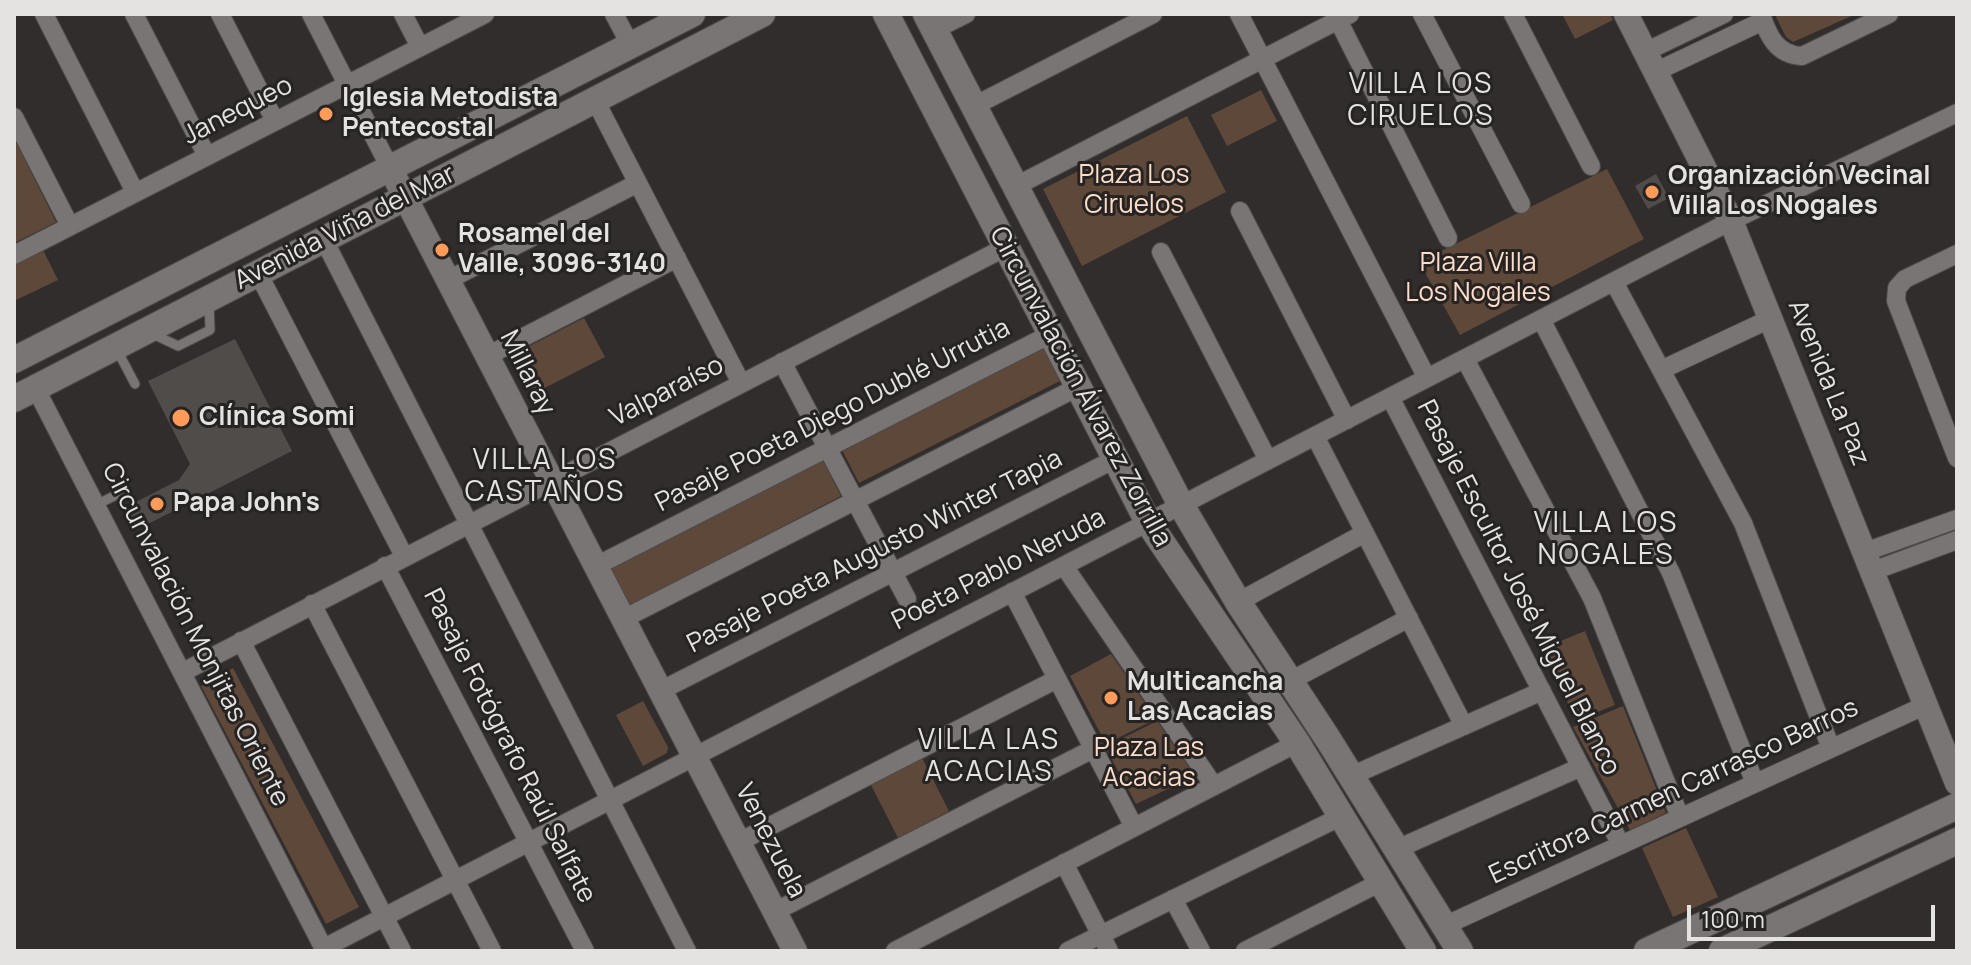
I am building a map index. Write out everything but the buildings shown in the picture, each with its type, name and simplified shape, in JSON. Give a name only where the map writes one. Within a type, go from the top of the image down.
[{"type":"main road","name":"Avenida Viña del Mar","points":[[16,354],[692,14]]},
{"type":"main road","name":"Avenida Viña del Mar","points":[[25,393],[762,14]]},
{"type":"main road","name":"Circunvalación Álvarez Zorrilla","points":[[886,14],[1148,522],[1297,743],[1423,951]]},
{"type":"main road","name":"Circunvalación Álvarez Zorrilla","points":[[930,22],[1181,505],[1238,602],[1460,951]]},
{"type":"main road","points":[[1647,951],[1957,806]]},
{"type":"main road","points":[[1722,951],[1748,945],[1957,841]]},
{"type":"street","points":[[44,14],[135,192]]},
{"type":"street","points":[[134,14],[207,156]]},
{"type":"street","points":[[220,14],[275,121]]},
{"type":"street","name":"Millaray","points":[[311,14],[695,757]]},
{"type":"street","points":[[403,14],[420,47]]},
{"type":"street","name":"Janequeo","points":[[14,255],[485,14]]},
{"type":"street","points":[[614,14],[631,46]]},
{"type":"street","points":[[930,22],[966,14]]},
{"type":"street","points":[[974,106],[1153,14]]},
{"type":"street","points":[[1239,14],[1427,378]]},
{"type":"street","points":[[1422,14],[1521,204]]},
{"type":"street","points":[[1513,14],[1591,166]]},
{"type":"street","name":"Avenida La Paz","points":[[1626,14],[1731,221],[1957,783]]},
{"type":"street","points":[[1650,62],[1724,14]]},
{"type":"street","points":[[1650,62],[1762,18],[1778,49],[1789,55],[1802,56],[1889,14]]},
{"type":"street","points":[[1016,186],[1344,17],[1448,238]]},
{"type":"street","points":[[595,100],[741,383]]},
{"type":"street","name":"Poeta Pablo Neruda","points":[[324,950],[1731,221],[1957,113]]},
{"type":"street","points":[[14,117],[70,226]]},
{"type":"street","points":[[448,280],[638,183]]},
{"type":"street","points":[[1240,211],[1347,420]]},
{"type":"street","points":[[324,240],[687,951]]},
{"type":"street","name":"Valparaíso","points":[[183,672],[1006,247]]},
{"type":"street","points":[[1161,252],[1268,460]]},
{"type":"street","points":[[1957,254],[1905,279],[1897,288],[1896,301],[1957,458]]},
{"type":"street","points":[[487,356],[677,258]]},
{"type":"street","points":[[258,273],[404,556]]},
{"type":"street","points":[[1614,282],[1743,523],[1831,748]]},
{"type":"street","points":[[1661,370],[1772,318]]},
{"type":"street","points":[[1541,319],[1671,573],[1755,783]]},
{"type":"street","name":"Pasaje Poeta Diego Dublé Urrutia","points":[[596,566],[1051,334]]},
{"type":"street","name":"Circunvalación Monjitas Oriente","points":[[16,354],[25,393],[96,505],[324,950]]},
{"type":"street","points":[[1465,359],[1592,598],[1680,817]]},
{"type":"street","points":[[782,362],[907,599]]},
{"type":"street","points":[[623,619],[1078,387]]},
{"type":"street","name":"Pasaje Escultor José Miguel Blanco","points":[[1390,397],[1621,845]]},
{"type":"street","points":[[1315,436],[1464,726]]},
{"type":"street","name":"Pasaje Poeta Augusto Winter Tapia","points":[[660,691],[1115,459]]},
{"type":"street","points":[[1869,562],[1957,519]]},
{"type":"street","points":[[1238,602],[1365,533]]},
{"type":"street","points":[[1869,562],[1957,540]]},
{"type":"street","name":"Pasaje Fotógrafo Raúl Salfate","points":[[385,566],[585,951]]},
{"type":"street","points":[[1064,566],[1214,786]]},
{"type":"street","points":[[1012,592],[1134,827]]},
{"type":"street","points":[[312,604],[492,951]]},
{"type":"street","points":[[1290,681],[1409,618]]},
{"type":"street","points":[[241,641],[402,951]]},
{"type":"street","points":[[739,842],[1057,679]]},
{"type":"street","points":[[1351,776],[1542,691]]},
{"type":"street","name":"Escritora Carmen Carrasco Barros","points":[[1444,926],[1926,705]]},
{"type":"street","points":[[895,951],[1297,743]]},
{"type":"street","points":[[774,912],[1093,749]]},
{"type":"street","name":"Venezuela","points":[[695,757],[795,951]]},
{"type":"street","points":[[1397,849],[1581,767]]},
{"type":"street","points":[[1068,951],[1104,943],[1173,899],[1342,816]]},
{"type":"street","points":[[1064,863],[1104,943]]},
{"type":"street","points":[[1245,951],[1381,882]]},
{"type":"street","points":[[1173,899],[1201,951]]},
{"type":"lane","points":[[115,346],[135,384]]},
{"type":"lane","points":[[96,505],[120,493]]},
{"type":"green space","points":[[1562,14],[1610,14],[1613,20],[1575,39]]},
{"type":"green space","points":[[1856,14],[1793,42],[1786,37],[1775,15]]},
{"type":"green space","points":[[1261,90],[1277,121],[1227,146],[1211,115]]},
{"type":"green space","name":"Plaza Los Ciruelos","points":[[1187,116],[1226,192],[1082,266],[1043,189]]},
{"type":"green space","points":[[14,138],[56,222],[14,243]]},
{"type":"green space","name":"Plaza Villa Los Nogales","points":[[1607,169],[1644,239],[1460,335],[1419,262]]},
{"type":"green space","points":[[42,248],[58,280],[14,301],[14,262]]},
{"type":"green space","points":[[584,318],[605,357],[531,395],[510,356]]},
{"type":"green space","points":[[1043,347],[1060,381],[859,483],[842,450]]},
{"type":"green space","points":[[821,457],[841,496],[629,606],[609,567]]},
{"type":"green space","points":[[1585,631],[1615,705],[1575,721],[1546,647]]},
{"type":"green space","name":"Multicancha Las Acacias","points":[[1111,654],[1156,719],[1106,744],[1070,676]]},
{"type":"green space","points":[[233,668],[359,907],[326,924],[201,686]]},
{"type":"green space","points":[[643,701],[668,747],[667,753],[643,766],[616,715]]},
{"type":"green space","points":[[1623,706],[1666,813],[1630,830],[1573,727]]},
{"type":"green space","name":"Plaza Las Acacias","points":[[1157,721],[1195,776],[1136,804],[1105,747]]},
{"type":"green space","points":[[922,758],[949,811],[898,838],[871,785]]},
{"type":"green space","points":[[1686,828],[1718,897],[1673,917],[1642,848]]},
{"type":"place","name":"Iglesia Metodista Pentecostal","points":[[326,114]]},
{"type":"place","name":"Organización Vecinal Villa Los Nogales","points":[[1652,192]]},
{"type":"place","name":"Rosamel del Valle, 3096-3140","points":[[442,250]]},
{"type":"place","name":"Clínica Somi","points":[[181,418]]},
{"type":"place","name":"Papa John's","points":[[157,504]]},
{"type":"place","name":"Multicancha Las Acacias","points":[[1111,698]]},
{"type":"district","name":"VILLA LOS CIRUELOS","points":[[1421,101]]},
{"type":"district","name":"VILLA LOS CASTAÑOS","points":[[545,477]]},
{"type":"district","name":"VILLA LOS NOGALES","points":[[1606,540]]},
{"type":"district","name":"VILLA LAS ACACIAS","points":[[989,757]]}]
